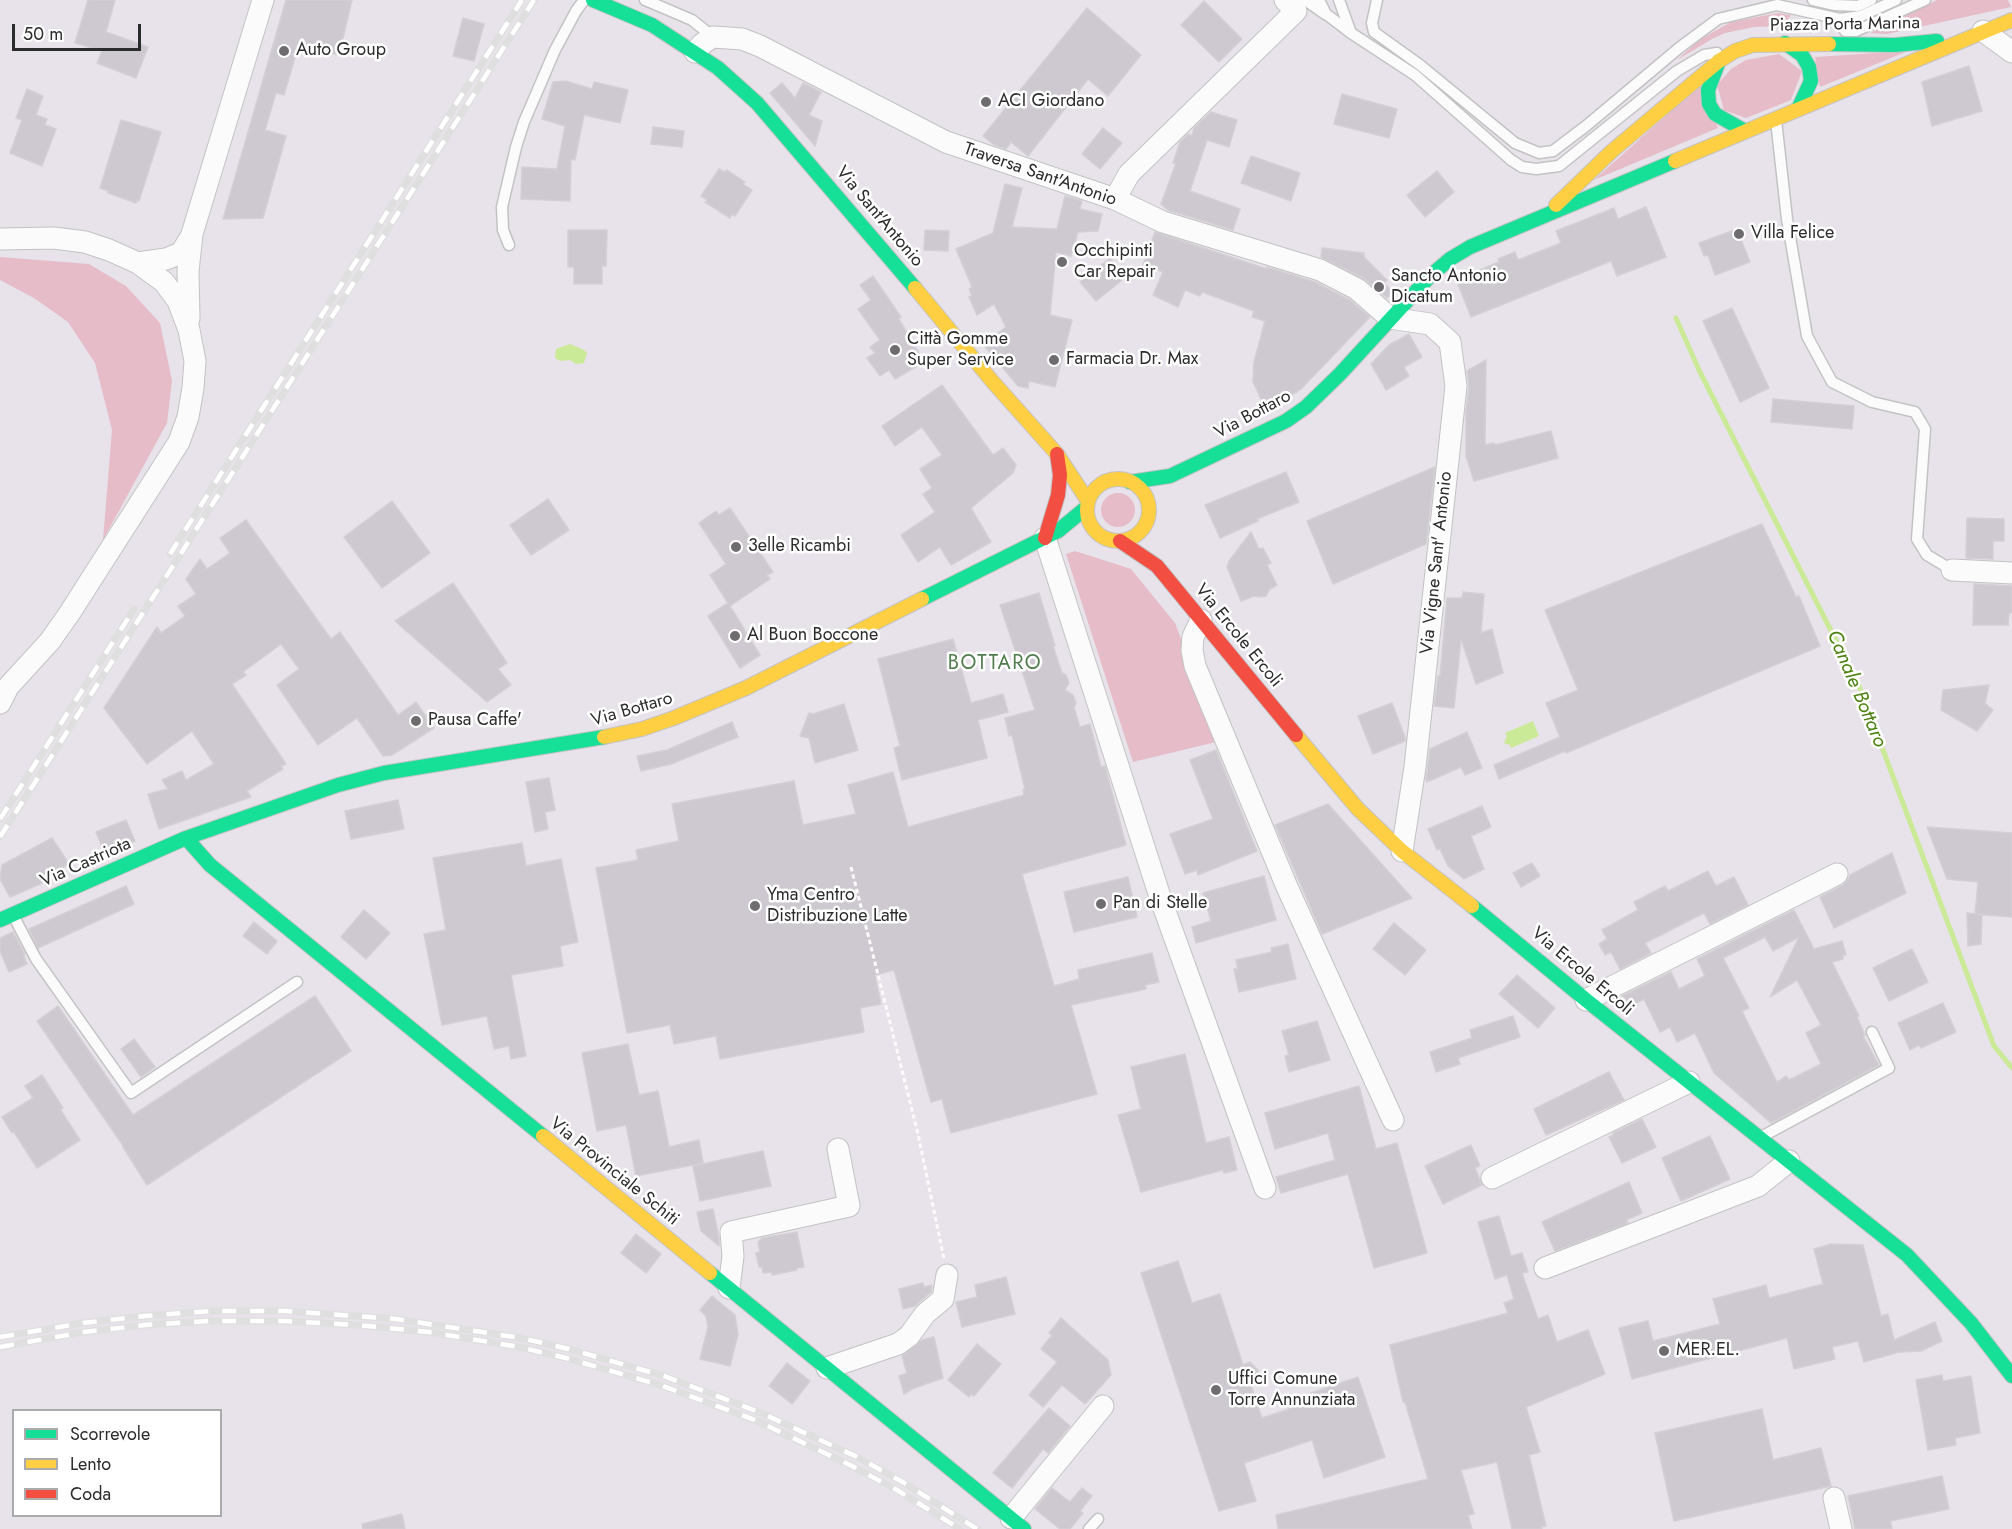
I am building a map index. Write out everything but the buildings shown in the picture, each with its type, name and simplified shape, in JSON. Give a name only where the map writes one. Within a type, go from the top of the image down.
[{"type":"street","points":[[189,330],[188,271],[192,234],[263,0]]},
{"type":"street","name":"Via Sant'Antonio","points":[[593,0],[652,25],[695,52],[740,87],[770,117],[930,304],[992,381],[1057,454],[1088,504]]},
{"type":"street","points":[[1115,199],[1129,174],[1296,11],[1285,0]]},
{"type":"street","points":[[1975,35],[2012,20]]},
{"type":"street","points":[[1975,35],[2012,51]]},
{"type":"street","name":"Piazza Porta Marina","points":[[1545,215],[1612,151],[1719,61],[1735,51],[1782,37],[1895,45],[1975,35]]},
{"type":"street","name":"Piazza Porta Marina","points":[[1545,215],[1975,35]]},
{"type":"street","points":[[695,52],[713,37]]},
{"type":"street","name":"Traversa Sant'Antonio","points":[[713,37],[742,39],[760,46],[946,142],[1115,199],[1163,222],[1320,270],[1357,289],[1390,318]]},
{"type":"street","points":[[1782,37],[1802,55],[1809,67],[1811,81],[1798,109]]},
{"type":"street","points":[[1719,61],[1708,90],[1709,104],[1715,114],[1745,131]]},
{"type":"street","name":"Via Bottaro","points":[[1130,482],[1170,476],[1286,421],[1306,407],[1340,375],[1390,318],[1430,276],[1450,259],[1470,247],[1545,215]]},
{"type":"street","points":[[138,263],[166,260],[181,254],[192,234]]},
{"type":"street","points":[[0,239],[54,238],[85,242],[138,263],[164,282],[178,301],[189,330],[195,361],[188,417],[179,442],[69,614],[50,641],[3,693]]},
{"type":"street","name":"Via Vigne Sant' Antonio","points":[[1390,318],[1430,324],[1450,342],[1456,386],[1414,767],[1402,851]]},
{"type":"street","points":[[1057,454],[1060,475],[1059,495],[1052,535],[1161,900],[1265,1188]]},
{"type":"street","name":"Via Sant'Antonio","points":[[1057,454],[1112,480]]},
{"type":"street","name":"Via Bottaro","points":[[1148,512],[1170,476]]},
{"type":"street","points":[[1112,480],[1130,482],[1139,488],[1145,496],[1148,512],[1137,535],[1120,541],[1105,539],[1099,535],[1088,518],[1088,504],[1097,488],[1112,480]]},
{"type":"street","name":"Via Bottaro","points":[[186,838],[306,795],[384,773],[591,740],[642,729],[674,718],[746,688],[1052,535],[1088,504]]},
{"type":"street","name":"Via Ercole Ercoli","points":[[1148,512],[1157,566]]},
{"type":"street","points":[[1052,535],[1099,535]]},
{"type":"street","name":"Via Ercole Ercoli","points":[[1120,541],[1157,566],[1358,809],[1402,851],[1907,1255],[1971,1323],[2012,1376]]},
{"type":"street","points":[[1952,570],[2012,573]]},
{"type":"street","points":[[1201,620],[1193,637],[1192,650],[1195,666],[1287,887],[1393,1120]]},
{"type":"street","name":"Via Castriota","points":[[7,917],[186,838]]},
{"type":"street","name":"Via Provinciale Schiti","points":[[186,838],[210,865],[1017,1523]]},
{"type":"street","points":[[1586,1000],[1837,874]]},
{"type":"street","points":[[1491,1178],[1689,1082]]},
{"type":"street","points":[[729,1288],[733,1256],[731,1232],[849,1206],[838,1149]]},
{"type":"street","points":[[1545,1268],[1758,1186],[1789,1161]]},
{"type":"street","points":[[827,1368],[898,1344],[909,1336],[925,1314],[943,1299],[947,1275]]},
{"type":"street","points":[[1017,1523],[1103,1406]]},
{"type":"street","points":[[1834,1498],[1841,1529]]},
{"type":"lane","points":[[509,245],[503,230],[502,207],[516,147],[524,122],[555,50],[584,0]]},
{"type":"lane","points":[[645,0],[692,20],[713,37]]},
{"type":"lane","points":[[1305,0],[1415,75],[1510,160],[1522,167],[1536,169],[1559,166],[1677,71],[1704,55],[1735,51]]},
{"type":"lane","points":[[1320,0],[1326,14]]},
{"type":"lane","points":[[1339,0],[1351,33]]},
{"type":"lane","points":[[1377,0],[1372,23],[1374,32],[1420,65],[1515,143],[1539,153],[1553,151],[1718,18],[1777,5],[1840,19],[1861,16],[1896,0]]},
{"type":"lane","points":[[1813,0],[1836,5],[1858,6],[1871,0]]},
{"type":"lane","points":[[1837,31],[1856,31],[1925,0]]},
{"type":"lane","points":[[1776,118],[1787,219],[1807,336],[1832,382],[1872,402],[1915,412],[1925,429],[1917,539],[1927,555],[1952,570]]},
{"type":"lane","points":[[7,917],[131,1093],[297,982]]},
{"type":"lane","points":[[1760,1138],[1889,1068],[1872,1032]]},
{"type":"lane","points":[[1089,1529],[1098,1519]]},
{"type":"path","points":[[851,867],[918,1134],[947,1275]]},
{"type":"shaded area","points":[[1937,0],[2008,0],[2011,7],[1887,34],[1870,33]]},
{"type":"shaded area","points":[[1778,13],[1791,15],[1783,26],[1754,27],[1725,33],[1677,60],[1699,40],[1731,22]]},
{"type":"shaded area","points":[[1908,51],[1820,87],[1815,57]]},
{"type":"shaded area","points":[[1779,54],[1802,71],[1791,100],[1746,118],[1724,110],[1717,85],[1731,69],[1746,60]]},
{"type":"shaded area","points":[[1700,85],[1718,128],[1594,180]]},
{"type":"shaded area","points":[[0,257],[89,264],[126,286],[160,323],[172,381],[167,423],[103,540],[112,430],[95,363],[68,322],[34,298],[0,280]]},
{"type":"shaded area","points":[[570,344],[587,353],[584,363],[576,364],[570,360],[560,361],[555,358],[556,349]]},
{"type":"shaded area","points":[[1118,493],[1130,498],[1135,510],[1130,522],[1118,527],[1106,522],[1101,510],[1106,498]]},
{"type":"shaded area","points":[[1075,551],[1131,569],[1175,623],[1220,741],[1133,762],[1066,554]]},
{"type":"shaded area","points":[[1533,721],[1539,736],[1511,748],[1510,745],[1504,743],[1507,736],[1505,733]]},
{"type":"waterway","name":"Canale Bottaro","points":[[1676,318],[1699,370],[1859,686],[1994,1046],[2012,1068]]},
{"type":"railway","points":[[170,554],[522,0]]},
{"type":"railway","points":[[0,837],[534,0]]},
{"type":"railway","points":[[0,819],[134,609]]},
{"type":"railway","points":[[0,1337],[83,1323],[145,1316],[210,1311],[285,1311],[396,1319],[521,1338],[664,1376],[759,1412],[855,1456],[901,1481],[977,1529]]},
{"type":"railway","points":[[0,1347],[84,1332],[209,1321],[285,1321],[358,1325],[429,1332],[519,1347],[660,1385],[755,1420],[850,1465],[897,1490],[960,1529]]},
{"type":"traffic: fast","points":[[593,0],[652,25],[718,68],[757,103],[915,288]]},
{"type":"traffic: fast","points":[[1829,44],[1895,45],[1937,41]]},
{"type":"traffic: fast","points":[[1785,43],[1802,55],[1809,67],[1811,81],[1798,109]]},
{"type":"traffic: fast","points":[[1719,61],[1708,90],[1709,104],[1715,114],[1745,131]]},
{"type":"traffic: fast","points":[[1130,482],[1170,476],[1286,421],[1306,407],[1340,374],[1430,276],[1450,259],[1470,247],[1675,161]]},
{"type":"traffic: fast","points":[[922,599],[1058,531],[1087,507]]},
{"type":"traffic: fast","points":[[0,920],[186,838],[338,785],[384,773],[604,737]]},
{"type":"traffic: fast","points":[[186,838],[210,865],[543,1136]]},
{"type":"traffic: fast","points":[[1472,906],[1586,1000],[1907,1255],[1971,1323],[2012,1376]]},
{"type":"traffic: fast","points":[[710,1273],[1024,1529]]},
{"type":"traffic: slow","points":[[1675,161],[2012,20]]},
{"type":"traffic: slow","points":[[1556,205],[1612,151],[1719,61],[1735,51],[1753,45],[1829,44]]},
{"type":"traffic: slow","points":[[915,288],[992,381],[1057,454],[1088,501]]},
{"type":"traffic: slow","points":[[1118,479],[1135,484],[1140,488],[1144,493],[1149,510],[1144,527],[1140,532],[1135,536],[1118,541],[1101,536],[1096,532],[1092,527],[1087,510],[1092,493],[1096,488],[1101,484],[1118,479]]},
{"type":"traffic: slow","points":[[604,737],[642,729],[674,718],[746,688],[922,599]]},
{"type":"traffic: slow","points":[[1296,735],[1358,809],[1402,851],[1472,906]]},
{"type":"traffic: slow","points":[[543,1136],[710,1273]]},
{"type":"traffic: jam","points":[[1045,538],[1058,495],[1060,475],[1057,454]]},
{"type":"traffic: jam","points":[[1120,541],[1157,566],[1296,735]]},
{"type":"place","name":"Auto Group","points":[[284,51]]},
{"type":"place","name":"ACI Giordano","points":[[986,102]]},
{"type":"place","name":"Villa Felice","points":[[1739,234]]},
{"type":"place","name":"Occhipinti Car Repair","points":[[1062,262]]},
{"type":"place","name":"Sancto Antonio Dicatum","points":[[1379,287]]},
{"type":"place","name":"Città Gomme Super Service","points":[[895,350]]},
{"type":"place","name":"Farmacia Dr. Max","points":[[1054,360]]},
{"type":"place","name":"3elle Ricambi","points":[[736,547]]},
{"type":"place","name":"Al Buon Boccone","points":[[735,636]]},
{"type":"place","name":"Pausa Caffe'","points":[[416,721]]},
{"type":"place","name":"Pan di Stelle","points":[[1101,904]]},
{"type":"place","name":"Yma Centro Distribuzione Latte","points":[[755,906]]},
{"type":"place","name":"MER.EL.","points":[[1664,1351]]},
{"type":"place","name":"Uffici Comune Torre Annunziata","points":[[1216,1390]]},
{"type":"district","name":"BOTTARO","points":[[995,664]]}]
